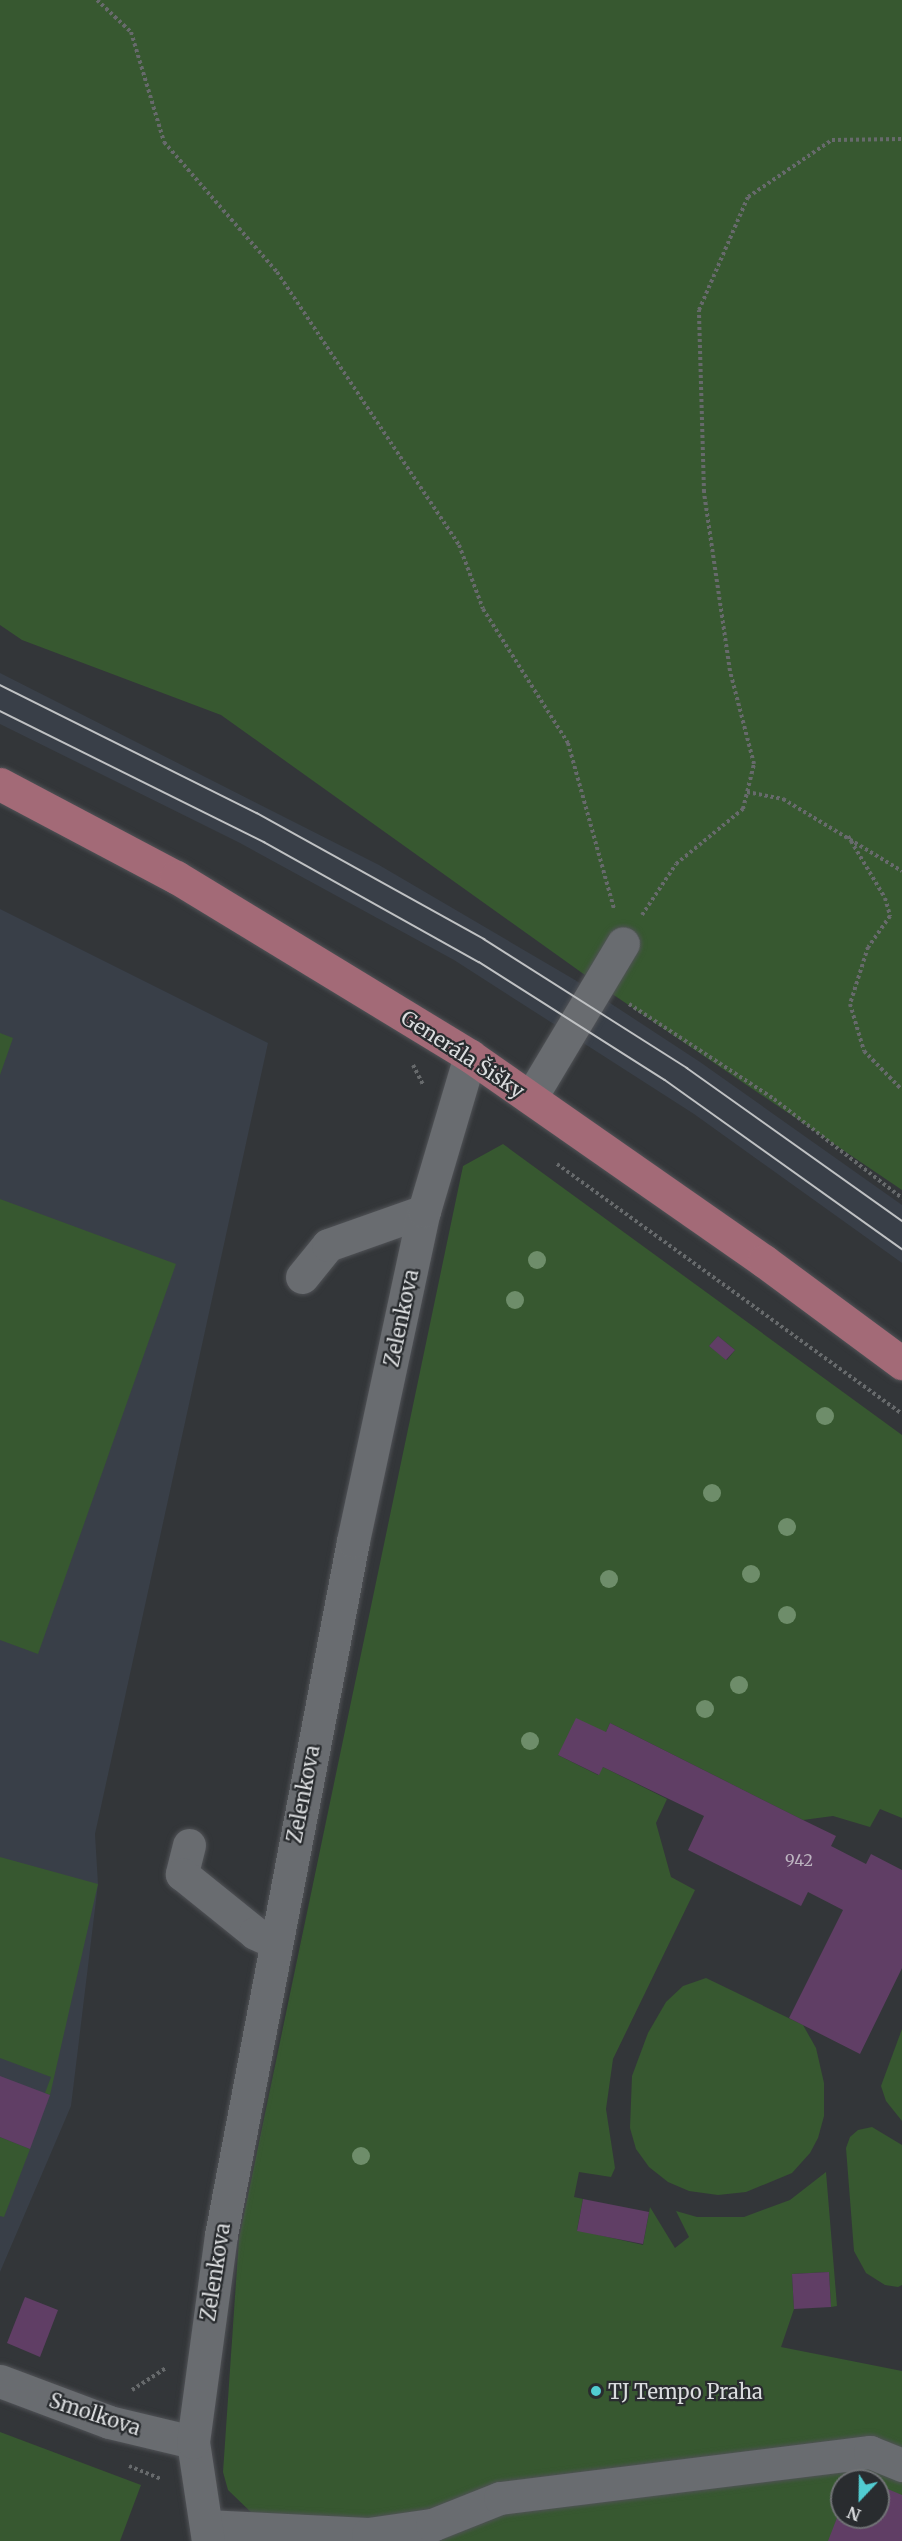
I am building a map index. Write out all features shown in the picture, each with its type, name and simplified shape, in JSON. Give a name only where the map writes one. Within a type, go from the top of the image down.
[{"type":"main road","name":"Generála Šišky","points":[[0,784],[176,877],[470,1056],[902,1363]]},
{"type":"street","points":[[531,1098],[623,943]]},
{"type":"street","name":"Zelenkova","points":[[207,2534],[193,2442],[221,2235],[274,1942],[424,1210],[440,1095],[470,1056]]},
{"type":"street","points":[[302,1277],[327,1245],[424,1210]]},
{"type":"street","points":[[189,1845],[182,1874],[255,1933],[274,1942]]},
{"type":"street","name":"Smolkova","points":[[0,2381],[109,2422],[193,2442]]},
{"type":"street","points":[[207,2534],[368,2534],[432,2525],[500,2498],[870,2452],[902,2465]]},
{"type":"path","points":[[97,0],[131,32],[164,142],[283,282],[459,545],[483,609],[568,743],[623,943]]},
{"type":"path","points":[[654,897],[676,864],[743,809],[754,764],[730,671],[704,492],[699,310],[748,198],[832,140],[902,138]]},
{"type":"path","points":[[747,792],[783,799],[848,836],[902,871]]},
{"type":"path","points":[[848,836],[885,898],[890,916],[868,947],[850,1004],[864,1051],[902,1090]]},
{"type":"path","points":[[599,985],[774,1099],[902,1198]]},
{"type":"path","points":[[410,1060],[421,1076],[440,1095]]},
{"type":"path","points":[[421,1076],[440,1095]]},
{"type":"path","points":[[547,1157],[902,1414]]},
{"type":"path","points":[[126,2391],[134,2389],[172,2360]]},
{"type":"path","points":[[117,2462],[161,2479],[168,2486]]},
{"type":"shaded area","points":[[0,673],[379,865],[575,980],[700,1062],[902,1205],[902,1263],[694,1114],[454,960],[240,843],[0,724]]},
{"type":"shaded area","points":[[0,909],[268,1043],[95,1834],[98,1884],[71,2106],[0,2272]]},
{"type":"green space","points":[[0,0],[902,0],[902,1190],[599,985],[221,715],[22,640],[0,625]]},
{"type":"green space","points":[[0,1033],[13,1038],[0,1075]]},
{"type":"green space","points":[[503,1144],[902,1435],[902,1818],[880,1809],[870,1827],[833,1816],[803,1820],[610,1723],[606,1732],[558,1755],[598,1775],[603,1767],[667,1799],[656,1823],[671,1877],[695,1890],[613,2059],[606,2109],[615,2168],[611,2177],[579,2172],[574,2197],[583,2199],[577,2230],[643,2245],[650,2207],[675,2248],[689,2237],[676,2211],[697,2217],[744,2217],[790,2200],[826,2172],[837,2306],[831,2307],[829,2272],[792,2274],[794,2309],[781,2347],[902,2371],[902,2541],[281,2541],[228,2490],[223,2472],[239,2238],[463,1166]],"holes":[[[718,1336],[735,1350],[727,1360],[709,1346]]]},
{"type":"green space","points":[[0,1199],[176,1264],[38,1654],[0,1640]]},
{"type":"green space","points":[[0,1857],[98,1884],[50,2095],[45,2093],[51,2077],[0,2058]]},
{"type":"green space","points":[[706,1978],[803,2025],[816,2048],[824,2083],[824,2116],[818,2138],[810,2153],[792,2173],[746,2192],[718,2195],[689,2191],[668,2182],[649,2167],[636,2149],[630,2128],[632,2076],[648,2033],[666,2002],[683,1986]]},
{"type":"green space","points":[[902,2029],[902,2121],[886,2101],[881,2086]]},
{"type":"green space","points":[[872,2127],[902,2145],[902,2285],[898,2287],[885,2285],[866,2273],[854,2251],[846,2148],[850,2137],[858,2130]]},
{"type":"green space","points":[[0,2137],[30,2149],[4,2217],[0,2216]]},
{"type":"green space","points":[[0,2432],[141,2485],[120,2541],[0,2541]]},
{"type":"building","points":[[718,1336],[735,1350],[726,1360],[709,1346]]},
{"type":"building","points":[[576,1718],[606,1732],[610,1723],[836,1836],[831,1846],[866,1864],[871,1854],[902,1870],[902,1968],[860,2054],[789,2018],[843,1910],[808,1892],[801,1906],[688,1850],[704,1816],[603,1767],[599,1775],[558,1755]]},
{"type":"building","points":[[0,2076],[50,2095],[30,2149],[0,2137]]},
{"type":"building","points":[[583,2199],[649,2212],[643,2244],[577,2231]]},
{"type":"building","points":[[829,2272],[831,2307],[794,2309],[792,2274]]},
{"type":"building","points":[[25,2297],[58,2310],[40,2357],[7,2343]]},
{"type":"building","points":[[890,2490],[902,2495],[902,2541],[828,2541],[833,2529],[890,2529]]},
{"type":"tram line","points":[[0,685],[257,813],[484,939],[687,1068],[902,1221]]},
{"type":"tram line","points":[[0,711],[264,842],[479,962],[665,1080],[902,1249]]},
{"type":"place","name":"TJ Tempo Praha","points":[[596,2391]]}]
